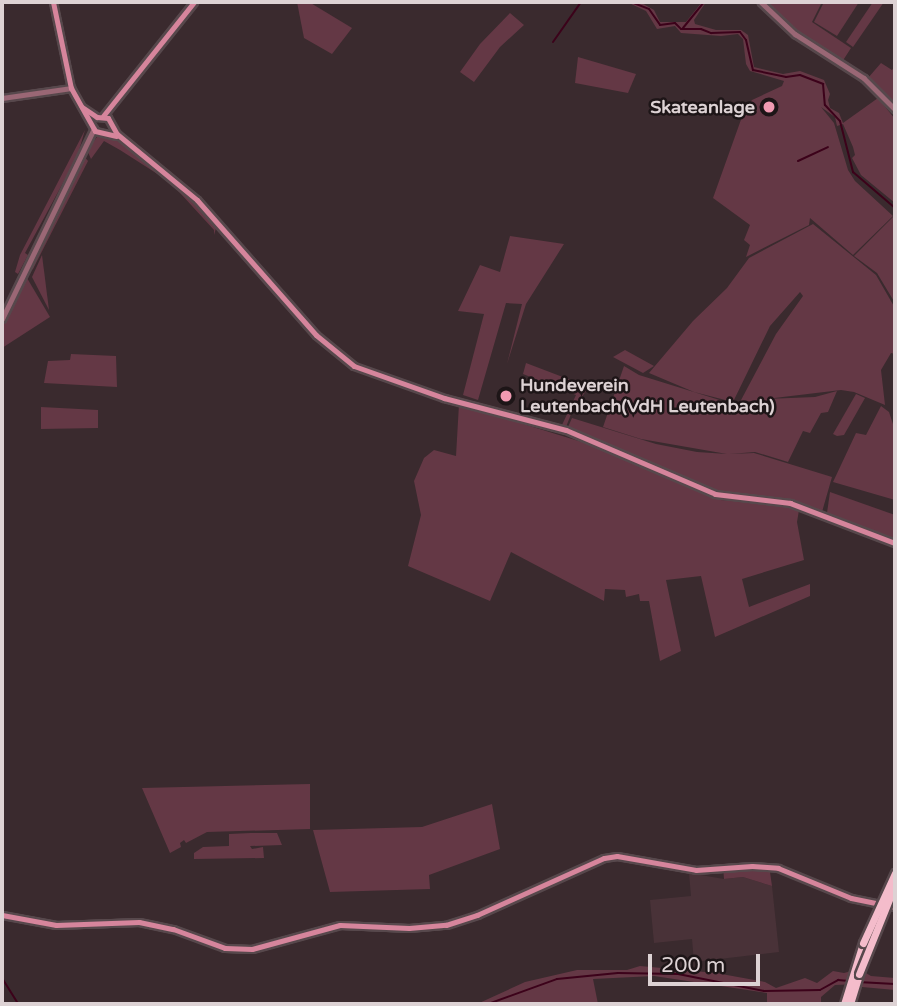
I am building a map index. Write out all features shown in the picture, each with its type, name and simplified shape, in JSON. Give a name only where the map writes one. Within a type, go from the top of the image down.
[{"type":"highway","points":[[844,1004],[861,947],[895,873]]},
{"type":"highway","points":[[850,1004],[869,942],[895,885]]},
{"type":"main road","points":[[53,2],[71,88],[82,107],[197,200],[316,335],[354,366],[444,398],[566,430],[715,494],[790,503],[895,542]]},
{"type":"main road","points":[[99,123],[194,2]]},
{"type":"main road","points":[[99,123],[109,130]]},
{"type":"main road","points":[[2,915],[56,925],[118,921],[150,924],[217,946],[252,949],[344,924],[409,928],[446,925],[477,915],[575,871],[617,856],[696,870],[769,866],[787,870],[851,898],[895,907]]},
{"type":"street","points":[[761,2],[795,34],[864,78],[895,109]]},
{"type":"street","points":[[2,98],[71,88]]},
{"type":"street","points":[[2,319],[99,123]]},
{"type":"shaded area","points":[[297,2],[309,2],[352,28],[332,54],[304,38]]},
{"type":"shaded area","points":[[627,2],[640,2],[654,10],[660,22],[686,22],[702,2],[706,2],[694,20],[695,24],[716,30],[741,30],[748,35],[754,67],[783,74],[800,71],[824,80],[830,94],[830,108],[839,113],[843,123],[878,98],[895,119],[895,203],[861,175],[852,158],[855,155],[853,147],[843,124],[837,126],[835,117],[821,107],[834,123],[848,170],[855,181],[893,216],[853,255],[810,218],[809,225],[746,257],[750,245],[744,240],[750,225],[713,198],[743,114],[746,111],[753,115],[746,108],[752,100],[782,86],[784,81],[750,71],[746,64],[743,39],[738,34],[721,36],[681,33],[675,26],[657,29],[646,11]]},
{"type":"shaded area","points":[[764,2],[822,2],[812,22],[851,48],[842,62],[801,35]]},
{"type":"shaded area","points":[[824,2],[859,2],[837,36],[814,22]]},
{"type":"shaded area","points":[[873,2],[884,2],[853,47],[846,42]]},
{"type":"shaded area","points":[[510,13],[524,25],[500,47],[474,82],[460,72],[480,44]]},
{"type":"shaded area","points":[[578,57],[636,74],[628,93],[575,83]]},
{"type":"shaded area","points":[[881,63],[892,70],[895,66],[895,105],[868,78]]},
{"type":"shaded area","points":[[85,130],[77,157],[25,253],[28,255],[18,274],[15,272],[20,255]]},
{"type":"shaded area","points":[[107,135],[140,154],[199,205],[217,225],[214,235],[214,230],[170,182],[120,150],[104,141],[91,159],[87,150],[97,137]]},
{"type":"shaded area","points":[[84,156],[88,161],[33,269],[26,274]]},
{"type":"shaded area","points":[[893,217],[895,303],[877,273],[854,256]]},
{"type":"shaded area","points":[[813,224],[876,275],[895,308],[895,354],[891,353],[881,370],[885,405],[854,392],[841,390],[766,399],[815,397],[837,391],[828,412],[821,413],[810,433],[803,431],[788,462],[755,452],[729,454],[754,453],[832,477],[822,512],[781,499],[715,492],[568,427],[572,418],[656,444],[697,452],[727,454],[641,439],[603,427],[624,366],[639,375],[726,402],[742,403],[763,400],[740,402],[776,334],[803,296],[800,292],[770,326],[733,402],[694,392],[649,373],[693,321],[727,288],[749,258]]},
{"type":"shaded area","points":[[510,236],[564,244],[526,304],[507,364],[522,304],[506,303],[478,400],[463,395],[484,314],[458,311],[480,265],[500,272]]},
{"type":"shaded area","points":[[42,255],[49,310],[32,277]]},
{"type":"shaded area","points":[[27,278],[50,317],[2,348],[2,326]]},
{"type":"shaded area","points":[[625,350],[654,366],[643,373],[613,357]]},
{"type":"shaded area","points":[[71,354],[116,356],[117,387],[44,383],[48,361],[70,360]]},
{"type":"shaded area","points":[[526,363],[589,387],[573,409],[566,427],[562,425],[576,395],[523,374]]},
{"type":"shaded area","points":[[856,394],[865,398],[844,435],[833,434]]},
{"type":"shaded area","points":[[459,404],[598,447],[721,500],[777,504],[799,510],[797,522],[804,560],[742,579],[749,607],[810,584],[810,596],[715,637],[701,576],[666,580],[681,651],[660,661],[649,601],[640,601],[639,594],[626,597],[625,590],[605,589],[604,601],[511,552],[490,601],[408,566],[421,515],[414,481],[424,458],[434,450],[456,456]]},
{"type":"shaded area","points":[[881,406],[889,412],[895,430],[895,500],[833,482],[856,433],[866,435]]},
{"type":"shaded area","points":[[41,407],[98,410],[98,428],[41,429]]},
{"type":"shaded area","points":[[830,492],[895,515],[895,540],[827,513]]},
{"type":"shaded area","points":[[310,784],[310,829],[207,832],[186,843],[184,840],[180,843],[181,847],[170,853],[142,788]]},
{"type":"shaded area","points":[[492,804],[500,849],[429,875],[430,889],[330,892],[313,830],[422,827]]},
{"type":"shaded area","points":[[277,833],[282,845],[250,846],[252,849],[263,847],[264,858],[194,859],[194,853],[203,847],[229,846],[229,834]]},
{"type":"shaded area","points":[[769,865],[772,886],[743,877],[724,879],[723,866]]},
{"type":"shaded area","points":[[689,873],[724,879],[743,877],[772,886],[779,952],[694,962],[692,939],[654,943],[650,900],[691,896]]},
{"type":"shaded area","points":[[640,966],[716,973],[765,982],[776,988],[805,978],[817,983],[833,971],[844,973],[859,969],[871,976],[895,978],[895,990],[862,987],[859,984],[835,985],[821,997],[821,1004],[767,1004],[767,993],[654,976],[593,979],[598,1004],[477,1004],[525,982],[577,970],[627,970]]},
{"type":"waterway","points":[[553,42],[581,2]]},
{"type":"waterway","points":[[631,2],[649,9],[660,25],[675,23],[681,29],[701,29],[711,33],[740,32],[746,40],[753,70],[786,77],[800,75],[823,84],[825,105],[840,121],[853,172],[895,208]]},
{"type":"waterway","points":[[683,28],[704,2]]},
{"type":"waterway","points":[[798,161],[828,147]]},
{"type":"waterway","points":[[488,1004],[557,979],[618,973],[678,974],[764,991],[820,990],[838,980],[849,981]]},
{"type":"waterway","points":[[2,978],[18,1004]]},
{"type":"waterway","points":[[858,982],[895,984]]},
{"type":"place","name":"Skateanlage","points":[[769,107]]},
{"type":"place","name":"Hundeverein Leutenbach(VdH Leutenbach)","points":[[506,396]]}]
